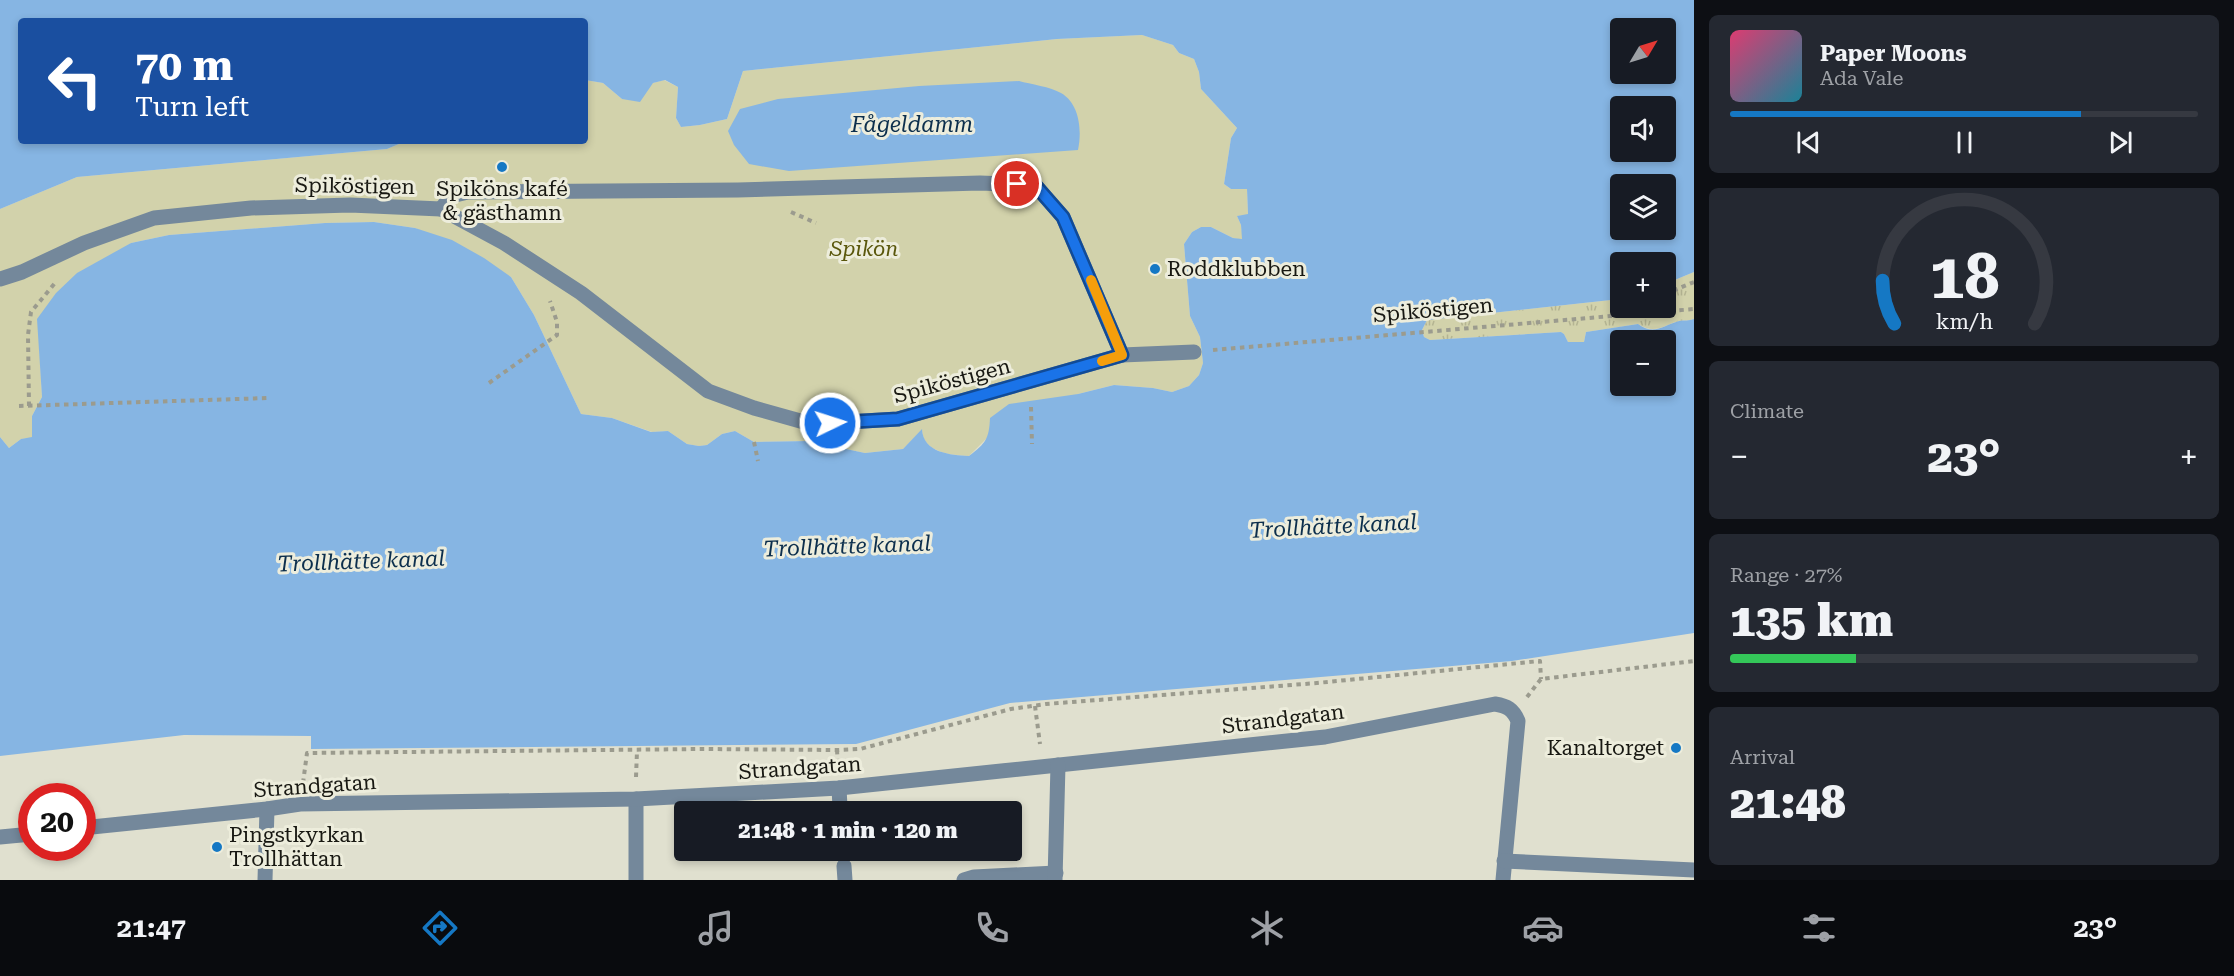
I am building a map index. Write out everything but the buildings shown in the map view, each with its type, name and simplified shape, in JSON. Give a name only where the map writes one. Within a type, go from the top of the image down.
[{"type":"street","points":[[441,209],[451,196],[468,192],[738,190],[980,183],[1035,185],[1063,217],[1122,355]]},
{"type":"street","name":"Spiköstigen","points":[[0,279],[22,272],[84,243],[154,218],[250,207],[350,205],[441,209],[504,243],[581,293],[708,391],[754,408],[811,424],[898,419],[1122,355],[1194,352]]},
{"type":"street","name":"Strandgatan","points":[[96,827],[300,804],[636,799],[839,788],[1325,737],[1495,704],[1506,705],[1515,712]]},
{"type":"street","points":[[1503,880],[1518,730],[1515,712]]},
{"type":"street","points":[[964,880],[974,877],[1055,877],[1051,766]]},
{"type":"street","points":[[839,788],[840,801]]},
{"type":"street","points":[[636,799],[636,880]]},
{"type":"street","points":[[266,880],[267,809]]},
{"type":"street","points":[[0,837],[18,835]]},
{"type":"street","points":[[1504,861],[1694,870]]},
{"type":"path","points":[[29,405],[28,335],[31,312],[47,290],[61,277]]},
{"type":"path","points":[[1676,289],[1694,282]]},
{"type":"path","name":"Spiköstigen","points":[[1676,311],[1694,309]]},
{"type":"path","name":"Spiköstigen","points":[[1194,352],[1610,316]]},
{"type":"path","points":[[489,383],[558,334]]},
{"type":"path","points":[[19,406],[269,398]]},
{"type":"path","points":[[1031,407],[1032,444]]},
{"type":"path","points":[[754,442],[758,460]]},
{"type":"path","points":[[300,804],[307,753],[860,749],[1011,709],[1540,661],[1541,680],[1515,712]]},
{"type":"path","points":[[1541,680],[1694,661]]},
{"type":"path","points":[[1035,706],[1051,766]]},
{"type":"green space","name":"Spikön","points":[[1142,35],[1173,45],[1179,53],[1194,59],[1199,72],[1201,89],[1237,128],[1231,138],[1224,184],[1231,189],[1247,189],[1248,215],[1237,216],[1243,240],[1233,238],[1211,227],[1201,227],[1192,232],[1184,244],[1190,316],[1200,337],[1203,363],[1199,375],[1189,386],[1172,392],[1114,385],[1078,394],[989,436],[969,456],[947,453],[933,448],[927,444],[922,430],[903,449],[865,453],[841,448],[833,436],[812,441],[754,442],[735,431],[722,434],[707,445],[687,444],[668,431],[652,432],[612,418],[581,414],[534,315],[511,277],[415,228],[374,222],[325,223],[169,235],[131,243],[38,319],[42,397],[32,416],[32,438],[21,439],[9,448],[0,437],[0,209],[77,177],[387,149],[399,144],[588,144],[588,80],[603,83],[622,99],[653,83],[664,80],[678,87],[676,118],[681,127],[727,119],[743,71],[1057,39]]},
{"type":"green space","points":[[1694,272],[1694,319],[1654,329],[1638,324],[1586,332],[1584,342],[1568,342],[1561,332],[1430,340],[1424,337],[1422,330],[1427,320],[1610,300],[1610,318],[1676,318],[1676,279]]},
{"type":"water","name":"Trollhätte kanal","points":[[0,0],[1694,0],[1694,272],[1676,279],[1676,252],[1610,252],[1610,300],[1427,320],[1422,330],[1424,337],[1430,340],[1561,332],[1568,342],[1584,342],[1586,332],[1638,324],[1654,329],[1694,319],[1694,633],[1512,661],[1010,703],[856,744],[311,749],[311,736],[184,735],[0,756],[0,437],[9,448],[21,439],[32,437],[32,416],[42,397],[37,319],[56,293],[77,273],[131,243],[169,235],[325,223],[374,222],[415,228],[452,240],[511,277],[534,315],[581,414],[612,418],[651,432],[668,431],[687,444],[699,446],[707,445],[722,434],[735,431],[754,442],[812,441],[833,436],[841,448],[865,453],[903,449],[922,429],[927,443],[933,448],[954,455],[969,456],[986,440],[990,418],[1009,404],[1078,394],[1114,385],[1172,392],[1189,386],[1199,375],[1203,363],[1200,337],[1190,316],[1184,244],[1192,232],[1201,227],[1211,227],[1233,238],[1242,239],[1241,225],[1237,216],[1248,214],[1247,189],[1231,189],[1224,184],[1231,138],[1237,128],[1201,89],[1199,72],[1194,59],[1179,53],[1173,45],[1142,35],[1057,39],[743,71],[727,119],[681,127],[676,118],[678,87],[665,80],[653,83],[640,102],[622,99],[603,83],[588,80],[588,18],[18,18],[18,144],[399,144],[387,149],[77,177],[0,209]]},
{"type":"water","name":"Fågeldamm","points":[[1019,81],[1052,89],[1067,98],[1078,118],[1080,135],[1078,150],[789,171],[749,164],[734,145],[728,131],[740,109],[778,99],[919,86]]},
{"type":"slow traffic","points":[[1091,280],[1122,355],[1102,361]]},
{"type":"place","name":"Spiköns kafé & gästhamn","points":[[502,167]]},
{"type":"place","name":"Roddklubben","points":[[1155,269]]},
{"type":"place","name":"Kanaltorget","points":[[1676,748]]},
{"type":"place","name":"Pingstkyrkan Trollhättan","points":[[217,847]]},
{"type":"route","points":[[830,423],[898,419],[1122,355],[1063,217],[1035,185],[1017,184]]}]
